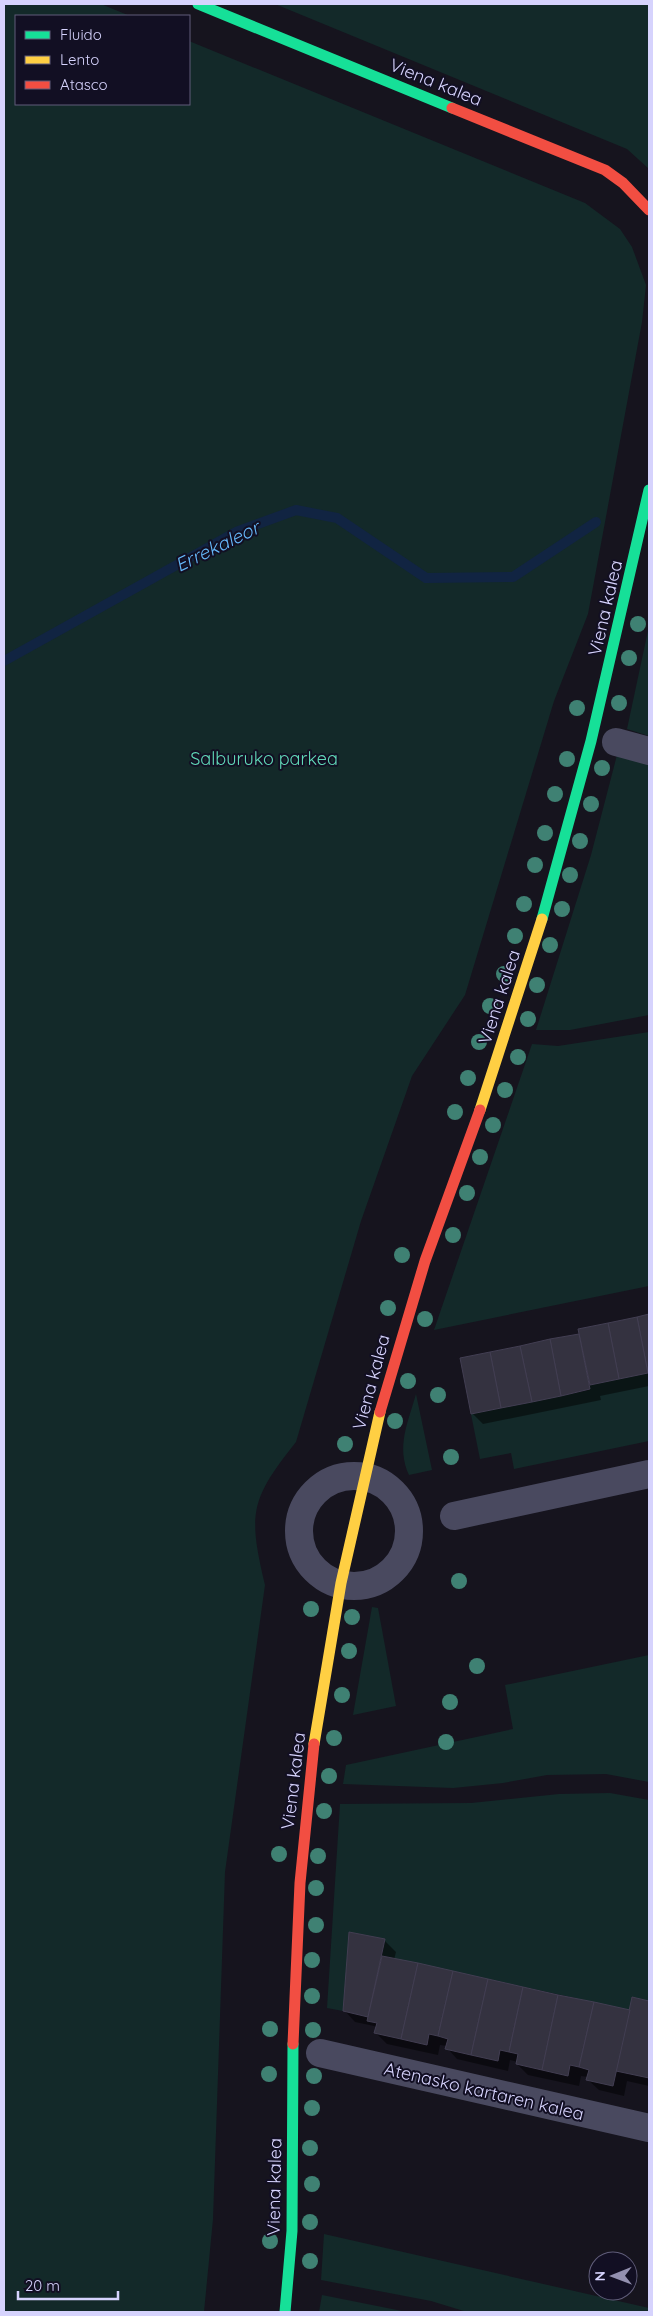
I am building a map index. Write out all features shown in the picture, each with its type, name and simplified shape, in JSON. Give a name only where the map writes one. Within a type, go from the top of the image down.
[{"type":"street","name":"Viena kalea","points":[[198,4],[605,170],[623,183],[649,210]]},
{"type":"street","name":"Viena kalea","points":[[285,2312],[293,2195],[294,1982],[303,1843],[321,1698],[340,1585],[386,1386],[416,1286],[499,1054],[562,850],[593,737],[649,490]]},
{"type":"street","points":[[616,742],[649,750]]},
{"type":"street","points":[[454,1516],[649,1474]]},
{"type":"street","points":[[346,1477],[364,1477],[380,1483],[393,1493],[403,1506],[408,1522],[408,1539],[404,1555],[394,1569],[379,1581],[360,1586],[340,1585],[323,1577],[309,1564],[301,1548],[299,1529],[303,1510],[313,1494],[327,1483],[346,1477]]},
{"type":"street","name":"Atenasko kartaren kalea","points":[[320,2053],[649,2128]]},
{"type":"green space","name":"Salburuko parkea","points":[[4,4],[101,4],[128,15],[15,15],[15,105],[190,105],[190,41],[585,203],[620,229],[632,247],[646,285],[642,322],[588,614],[554,701],[465,995],[412,1076],[361,1221],[296,1442],[269,1479],[261,1494],[257,1508],[255,1523],[256,1540],[265,1585],[225,1872],[213,2219],[204,2312],[4,2312]]},
{"type":"green space","points":[[275,4],[649,4],[649,169],[627,149]]},
{"type":"green space","points":[[649,626],[649,736],[627,729]]},
{"type":"green space","points":[[617,755],[649,764],[649,1015],[570,1030],[536,1030],[591,855]]},
{"type":"green space","points":[[649,1032],[649,1286],[434,1330],[532,1044],[558,1046]]},
{"type":"green space","points":[[649,1373],[649,1441],[514,1469],[511,1453],[480,1459],[471,1414],[590,1390],[590,1385]]},
{"type":"green space","points":[[416,1394],[432,1470],[409,1475],[403,1454],[403,1444]]},
{"type":"green space","points":[[372,1607],[378,1608],[396,1706],[353,1715]]},
{"type":"green space","points":[[649,1655],[649,1782],[606,1774],[547,1775],[503,1783],[453,1788],[343,1784],[346,1765],[513,1729],[505,1685]]},
{"type":"green space","points":[[610,1793],[649,1800],[649,2001],[632,1997],[630,2010],[382,1956],[385,1939],[349,1932],[343,2011],[327,2008],[340,1804],[471,1803],[559,1794]]},
{"type":"green space","points":[[324,2234],[588,2294],[588,2301],[618,2301],[649,2308],[649,2312],[467,2312],[431,2301],[321,2280]]},
{"type":"green space","points":[[322,2295],[407,2312],[319,2312]]},
{"type":"building","points":[[649,1314],[649,1373],[648,1373],[637,1317]]},
{"type":"building","points":[[637,1317],[648,1373],[619,1379],[608,1323]]},
{"type":"building","points":[[608,1323],[619,1379],[590,1385],[578,1329]]},
{"type":"building","points":[[579,1334],[590,1389],[561,1396],[550,1339]]},
{"type":"building","points":[[550,1339],[561,1396],[532,1402],[520,1346]]},
{"type":"building","points":[[520,1346],[532,1402],[501,1408],[490,1352]]},
{"type":"building","points":[[490,1352],[501,1408],[471,1414],[460,1358]]},
{"type":"building","points":[[349,1932],[385,1939],[368,2017],[343,2011]]},
{"type":"building","points":[[382,1956],[418,1963],[401,2039],[374,2033],[377,2023],[367,2021]]},
{"type":"building","points":[[418,1963],[453,1971],[438,2036],[429,2034],[427,2045],[401,2039]]},
{"type":"building","points":[[453,1971],[488,1979],[471,2055],[445,2049],[448,2039],[438,2036]]},
{"type":"building","points":[[488,1979],[523,1987],[509,2052],[500,2050],[498,2061],[471,2055]]},
{"type":"building","points":[[523,1987],[558,1995],[542,2070],[516,2064],[518,2054],[509,2052]]},
{"type":"building","points":[[558,1995],[594,2002],[579,2067],[570,2065],[568,2076],[542,2070]]},
{"type":"building","points":[[632,1997],[649,2001],[649,2078],[616,2071]]},
{"type":"building","points":[[594,2002],[630,2010],[613,2086],[586,2080],[589,2070],[579,2067]]},
{"type":"waterway","name":"Errekaleor","points":[[4,661],[236,532],[296,510],[337,518],[426,578],[513,577],[596,522]]},
{"type":"traffic: fast","points":[[198,4],[452,108]]},
{"type":"traffic: fast","points":[[542,919],[591,741],[649,490]]},
{"type":"traffic: fast","points":[[285,2312],[292,2231],[293,2044]]},
{"type":"traffic: slow","points":[[480,1110],[542,919]]},
{"type":"traffic: slow","points":[[314,1744],[341,1583],[380,1412]]},
{"type":"traffic: jam","points":[[452,108],[605,170],[623,183],[649,210]]},
{"type":"traffic: jam","points":[[380,1412],[425,1261],[480,1110]]},
{"type":"traffic: jam","points":[[293,2044],[300,1883],[314,1744]]}]
